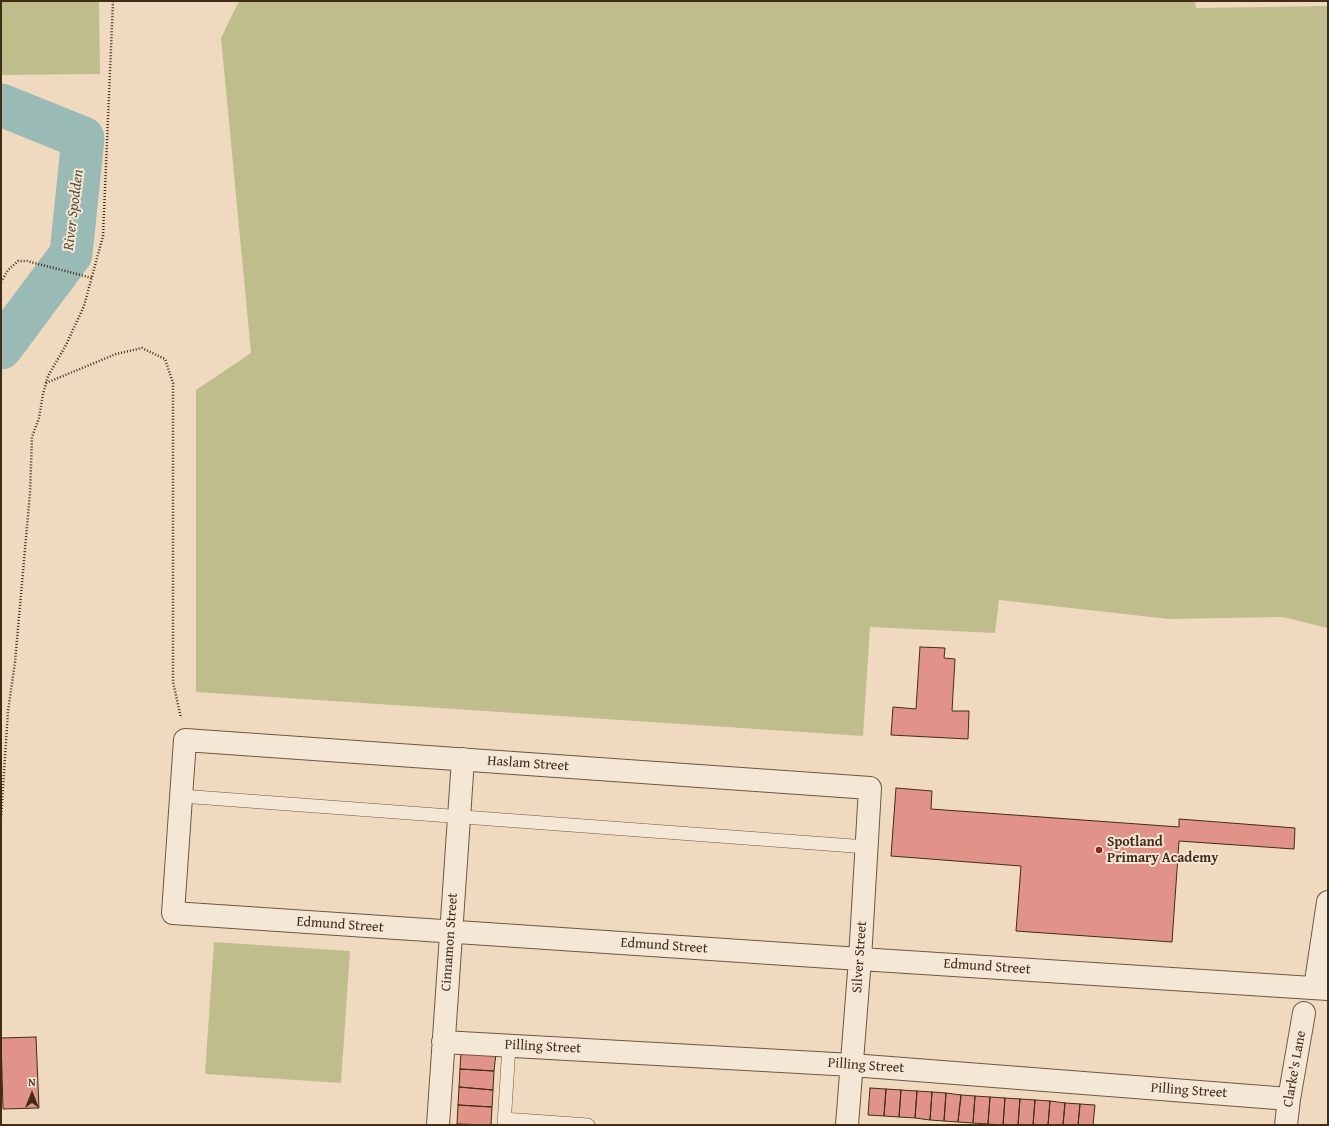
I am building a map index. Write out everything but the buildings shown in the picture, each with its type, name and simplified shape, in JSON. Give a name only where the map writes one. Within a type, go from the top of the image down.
[{"type":"street","name":"Haslam Street","points":[[185,740],[870,788]]},
{"type":"street","name":"Edmund Street","points":[[185,740],[173,914],[1322,989]]},
{"type":"street","name":"Cinnamon Street","points":[[438,1125],[463,759]]},
{"type":"street","name":"Silver Street","points":[[847,1125],[860,959],[870,788]]},
{"type":"street","points":[[1322,989],[1328,902]]},
{"type":"street","name":"Clarke's Lane","points":[[1286,1125],[1304,1013]]},
{"type":"street","name":"Pilling Street","points":[[443,1042],[852,1065],[1289,1099]]},
{"type":"lane","points":[[181,796],[867,847]]},
{"type":"lane","points":[[509,1046],[504,1122],[588,1125]]},
{"type":"path","points":[[1,818],[8,711],[15,662],[30,493],[32,437],[39,418],[48,376],[66,345],[84,306],[104,236],[113,1]]},
{"type":"path","points":[[1,282],[8,270],[18,261],[26,261],[92,278]]},
{"type":"path","points":[[46,383],[116,354],[142,348],[165,359],[173,382],[173,682],[185,740]]},
{"type":"shaded area","points":[[1,1],[99,1],[100,74],[1,75]]},
{"type":"shaded area","points":[[239,1],[1195,1],[1196,8],[1328,6],[1328,628],[1283,617],[1169,619],[999,600],[995,633],[870,627],[863,736],[196,692],[196,390],[251,353],[221,38]]},
{"type":"shaded area","points":[[214,942],[350,951],[341,1083],[205,1074]]},
{"type":"waterway","name":"River Spodden","points":[[1,105],[83,138],[71,254],[1,348]]},
{"type":"place","name":"Spotland Primary Academy","points":[[1099,850]]}]
